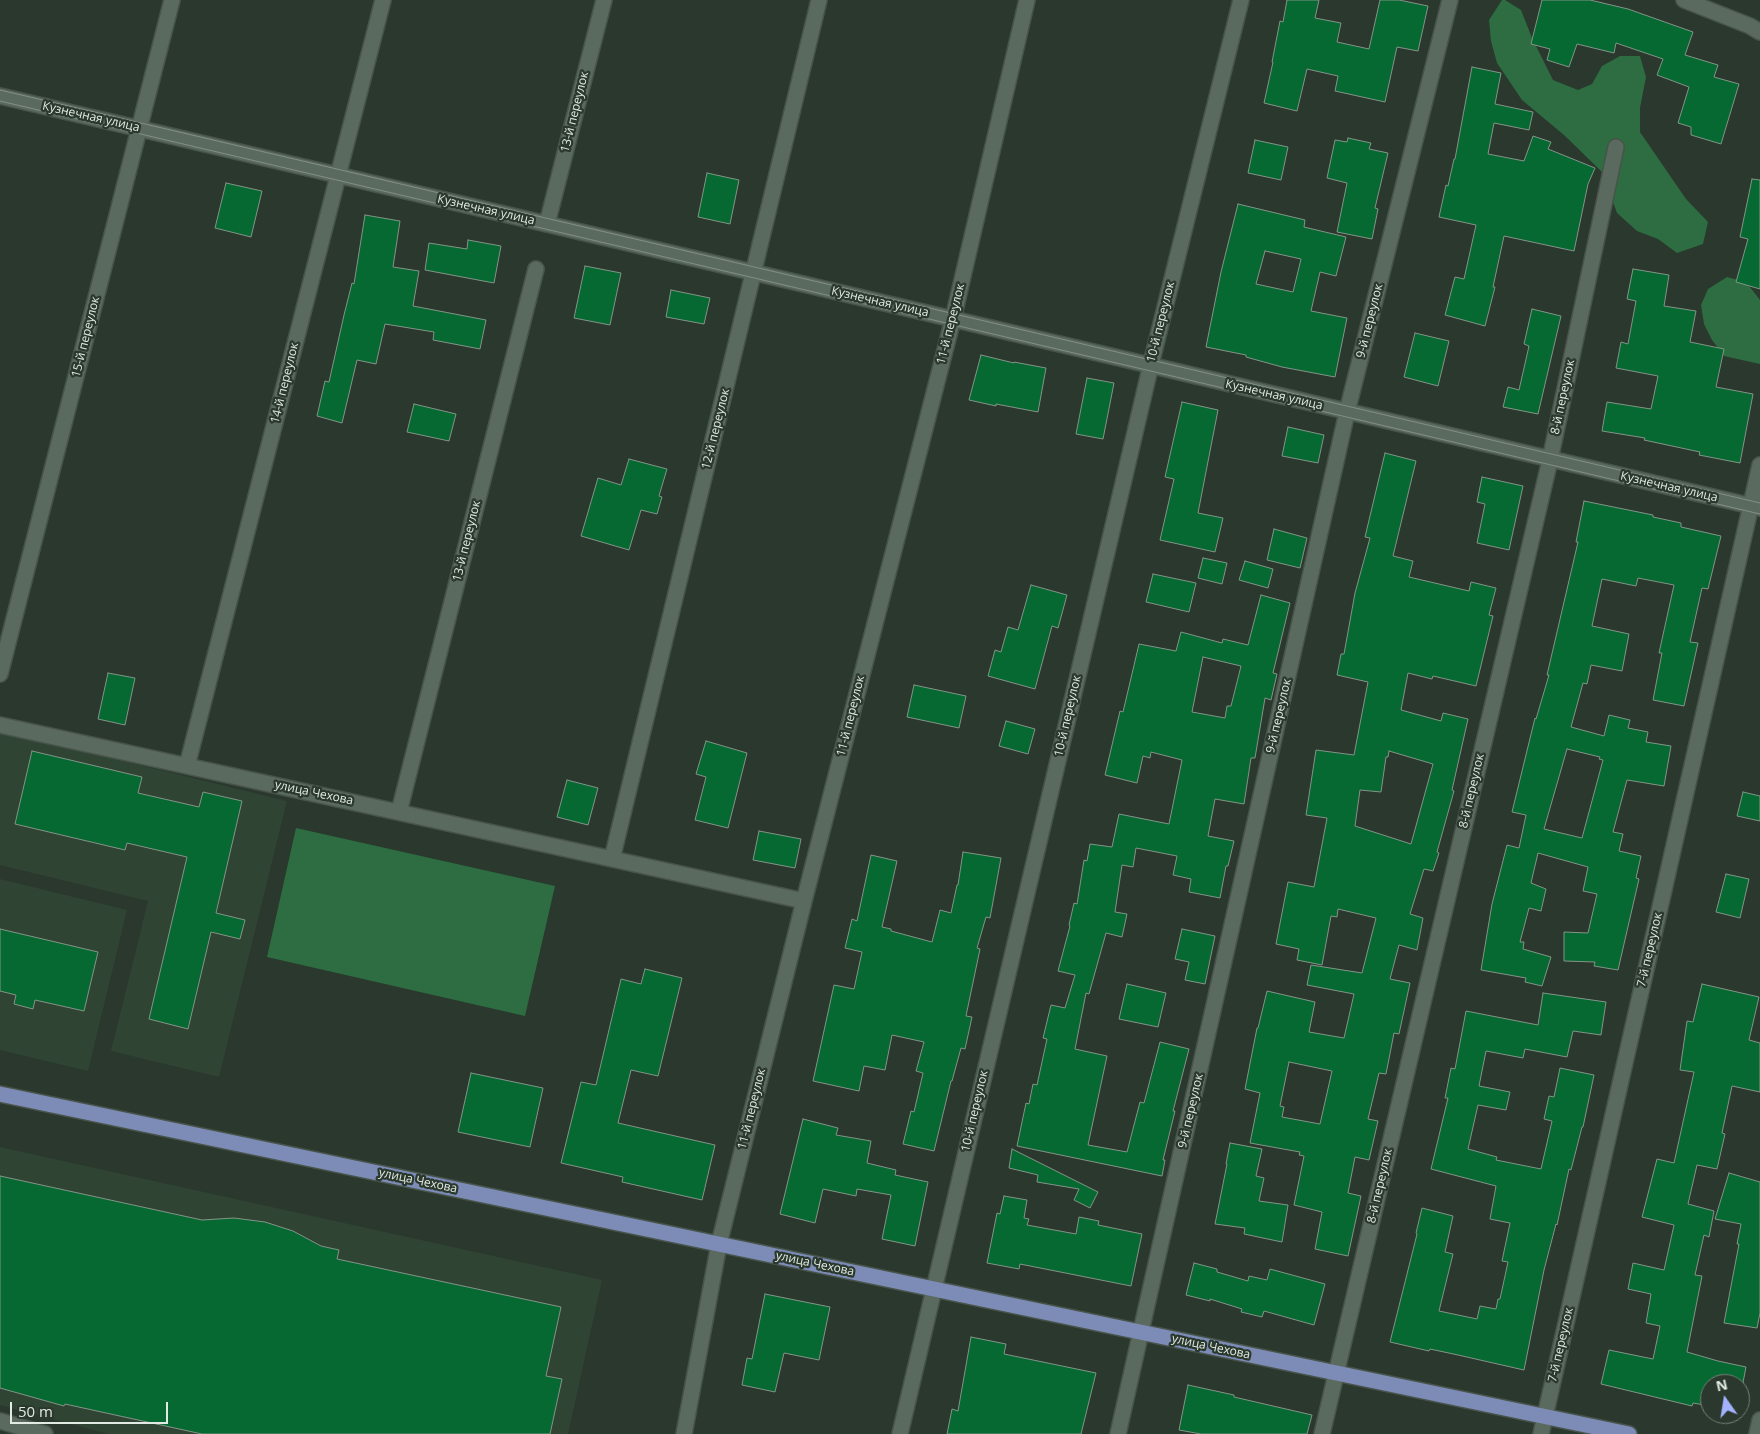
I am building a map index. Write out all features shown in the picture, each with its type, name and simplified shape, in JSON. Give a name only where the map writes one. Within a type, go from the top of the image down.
[{"type":"main road","name":"улица Чехова","points":[[0,1094],[1629,1434]]},
{"type":"street","name":"15-й переулок","points":[[0,674],[172,0]]},
{"type":"street","name":"14-й переулок","points":[[187,766],[383,0]]},
{"type":"street","name":"13-й переулок","points":[[547,224],[604,0]]},
{"type":"street","name":"12-й переулок","points":[[612,859],[819,0]]},
{"type":"street","name":"11-й переулок","points":[[684,1434],[718,1244],[953,319],[1027,0]]},
{"type":"street","name":"10-й переулок","points":[[900,1434],[1150,366],[1241,0]]},
{"type":"street","name":"9-й переулок","points":[[1118,1434],[1347,412],[1450,0]]},
{"type":"street","points":[[1684,0],[1750,26],[1760,32]]},
{"type":"street","name":"Кузнечная улица","points":[[0,96],[1755,507]]},
{"type":"street","name":"8-й переулок","points":[[1322,1434],[1550,460],[1616,147]]},
{"type":"street","name":"13-й переулок","points":[[399,812],[536,269]]},
{"type":"street","name":"7-й переулок","points":[[1541,1434],[1755,507],[1760,465]]},
{"type":"street","name":"улица Чехова","points":[[0,725],[804,901]]},
{"type":"street","points":[[1757,1434],[1760,1420]]},
{"type":"street","points":[[0,1421],[21,1430],[45,1434]]},
{"type":"shaded area","points":[[0,731],[287,801],[219,1077],[111,1051],[148,901],[0,865]]},
{"type":"shaded area","points":[[0,879],[127,910],[88,1071],[0,1050]]},
{"type":"shaded area","points":[[0,1147],[602,1280],[568,1434],[108,1434],[0,1405]]},
{"type":"green space","points":[[1502,0],[1521,10],[1532,38],[1553,80],[1578,90],[1592,84],[1602,66],[1620,56],[1640,56],[1646,77],[1640,108],[1640,132],[1686,199],[1708,222],[1703,244],[1677,253],[1658,239],[1637,231],[1617,213],[1602,172],[1564,135],[1522,100],[1497,63],[1491,41],[1489,20]]},
{"type":"green space","points":[[1727,277],[1746,282],[1760,300],[1760,364],[1724,356],[1712,340],[1704,324],[1701,305],[1708,289]]},
{"type":"green space","points":[[296,828],[555,886],[525,1016],[267,957]]},
{"type":"building","points":[[1287,0],[1319,0],[1315,18],[1341,23],[1337,42],[1369,49],[1380,0],[1399,0],[1428,6],[1418,51],[1397,47],[1385,102],[1335,91],[1338,76],[1307,69],[1297,111],[1264,103],[1280,21],[1283,22]]},
{"type":"building","points":[[1542,0],[1590,0],[1628,9],[1693,32],[1685,55],[1718,65],[1714,77],[1739,84],[1721,144],[1691,135],[1691,127],[1678,123],[1689,87],[1657,75],[1663,59],[1616,43],[1614,53],[1577,44],[1569,67],[1547,60],[1550,49],[1531,44]]},
{"type":"building","points":[[1472,67],[1501,73],[1495,104],[1533,112],[1529,130],[1494,123],[1488,154],[1524,161],[1533,136],[1551,142],[1548,149],[1595,168],[1588,184],[1574,251],[1504,236],[1493,287],[1495,287],[1485,326],[1445,315],[1455,277],[1464,279],[1476,225],[1439,217],[1446,185],[1448,186],[1455,159]]},
{"type":"building","points":[[1348,138],[1371,143],[1369,149],[1388,153],[1375,208],[1378,209],[1372,239],[1337,232],[1347,183],[1327,178],[1335,140],[1347,142]]},
{"type":"building","points":[[1255,140],[1288,147],[1281,180],[1248,173]]},
{"type":"building","points":[[707,173],[739,180],[730,224],[698,217]]},
{"type":"building","points":[[1752,179],[1760,180],[1760,289],[1736,282],[1748,239],[1740,237]]},
{"type":"building","points":[[226,183],[262,191],[251,237],[215,228]]},
{"type":"building","points":[[1238,204],[1305,220],[1304,227],[1346,237],[1336,276],[1320,272],[1311,311],[1347,318],[1335,377],[1282,367],[1246,357],[1246,355],[1206,347],[1221,272]],"holes":[[[1265,251],[1301,259],[1293,292],[1256,284]]]},
{"type":"building","points":[[365,215],[400,221],[393,267],[419,271],[413,306],[486,320],[480,349],[433,340],[434,332],[385,324],[376,364],[357,360],[342,423],[317,416],[325,381],[329,382],[352,283],[354,284]]},
{"type":"building","points":[[468,240],[501,246],[494,283],[425,270],[429,243],[467,249]]},
{"type":"building","points":[[585,266],[621,273],[610,325],[574,318]]},
{"type":"building","points":[[1633,269],[1669,275],[1664,306],[1696,311],[1690,342],[1724,349],[1716,387],[1753,394],[1740,463],[1699,455],[1700,452],[1644,440],[1645,438],[1602,431],[1607,402],[1651,409],[1658,376],[1616,368],[1621,342],[1628,344],[1636,301],[1627,299]]},
{"type":"building","points":[[671,290],[710,298],[704,324],[666,317]]},
{"type":"building","points":[[1532,309],[1561,316],[1538,414],[1503,407],[1508,387],[1519,390],[1529,346],[1524,344]]},
{"type":"building","points":[[1415,333],[1449,341],[1438,386],[1404,377]]},
{"type":"building","points":[[981,355],[1046,368],[1038,412],[969,400]]},
{"type":"building","points":[[1087,378],[1114,383],[1103,439],[1076,434]]},
{"type":"building","points":[[1182,402],[1218,410],[1198,513],[1223,518],[1215,552],[1160,540],[1174,479],[1165,477]]},
{"type":"building","points":[[414,404],[456,414],[449,441],[407,432]]},
{"type":"building","points":[[1288,427],[1324,435],[1318,463],[1282,456]]},
{"type":"building","points":[[1385,453],[1416,461],[1393,556],[1413,561],[1409,577],[1469,591],[1471,582],[1496,588],[1489,615],[1493,616],[1476,686],[1433,676],[1432,679],[1408,673],[1401,710],[1441,721],[1443,713],[1468,719],[1452,790],[1454,791],[1437,852],[1439,853],[1433,871],[1424,869],[1410,914],[1423,918],[1417,950],[1399,945],[1390,979],[1410,983],[1399,1034],[1394,1033],[1386,1074],[1379,1073],[1368,1119],[1378,1121],[1369,1160],[1355,1157],[1348,1193],[1361,1196],[1348,1256],[1315,1249],[1322,1212],[1294,1205],[1304,1156],[1299,1155],[1300,1152],[1250,1143],[1260,1093],[1245,1089],[1257,1028],[1267,991],[1315,1002],[1309,1032],[1344,1038],[1354,994],[1307,985],[1311,965],[1362,973],[1376,918],[1338,909],[1337,917],[1331,916],[1322,965],[1297,960],[1299,949],[1276,944],[1288,882],[1314,887],[1327,818],[1306,815],[1316,750],[1354,755],[1368,682],[1337,675],[1341,654],[1344,654],[1355,593],[1370,538],[1365,537]],"holes":[[[1389,751],[1433,764],[1411,844],[1355,826],[1360,790],[1381,792],[1386,757],[1388,757]],[[1289,1062],[1332,1071],[1320,1124],[1282,1117],[1284,1107],[1280,1106]]]},
{"type":"building","points":[[629,459],[667,469],[659,496],[662,497],[657,514],[641,510],[629,550],[581,536],[598,478],[621,485]]},
{"type":"building","points":[[1482,477],[1523,486],[1509,550],[1477,543],[1485,504],[1477,502]]},
{"type":"building","points":[[1584,501],[1653,515],[1653,517],[1681,523],[1681,527],[1721,536],[1708,589],[1702,588],[1690,642],[1698,643],[1684,706],[1653,700],[1662,653],[1659,653],[1674,585],[1638,578],[1636,586],[1602,579],[1592,626],[1629,634],[1622,671],[1591,665],[1587,684],[1583,683],[1571,727],[1604,736],[1609,715],[1630,720],[1628,728],[1648,732],[1646,742],[1671,746],[1664,786],[1627,780],[1613,832],[1623,834],[1619,851],[1641,856],[1636,878],[1639,879],[1618,970],[1594,966],[1595,962],[1564,961],[1564,932],[1588,933],[1597,894],[1583,891],[1588,867],[1538,853],[1531,883],[1546,889],[1541,911],[1529,908],[1520,942],[1524,942],[1523,949],[1551,957],[1542,986],[1525,982],[1526,978],[1481,970],[1492,904],[1507,845],[1519,848],[1526,815],[1512,812],[1535,718],[1549,675],[1547,675],[1578,542],[1576,542]],"holes":[[[1567,749],[1600,757],[1599,759],[1603,760],[1582,838],[1544,829]]]},
{"type":"building","points":[[1274,529],[1307,538],[1300,568],[1267,560]]},
{"type":"building","points":[[1203,558],[1227,563],[1222,584],[1198,578]]},
{"type":"building","points":[[1245,561],[1273,569],[1268,588],[1239,580]]},
{"type":"building","points":[[1153,574],[1196,583],[1189,612],[1146,602]]},
{"type":"building","points":[[1031,585],[1067,595],[1058,628],[1052,626],[1035,689],[988,676],[995,650],[1001,652],[1008,627],[1018,630]]},
{"type":"building","points":[[1261,595],[1290,603],[1273,673],[1277,674],[1271,700],[1265,698],[1255,758],[1251,758],[1244,804],[1215,799],[1208,836],[1234,841],[1228,866],[1226,866],[1220,898],[1189,892],[1191,879],[1173,875],[1177,856],[1136,848],[1133,867],[1122,865],[1115,912],[1127,914],[1122,937],[1106,933],[1089,994],[1086,993],[1075,1049],[1107,1056],[1088,1145],[1127,1152],[1140,1102],[1144,1103],[1160,1042],[1189,1049],[1173,1111],[1175,1111],[1163,1160],[1165,1160],[1162,1176],[1017,1146],[1026,1103],[1029,1104],[1033,1084],[1037,1085],[1047,1039],[1043,1038],[1051,1005],[1065,1008],[1075,975],[1058,971],[1074,903],[1077,904],[1084,860],[1087,861],[1090,844],[1112,847],[1119,814],[1169,824],[1182,760],[1151,752],[1150,758],[1143,756],[1137,783],[1105,775],[1120,711],[1123,712],[1139,644],[1176,651],[1181,632],[1222,643],[1223,639],[1248,645]],"holes":[[[1203,657],[1241,666],[1231,706],[1227,706],[1225,718],[1192,712]]]},
{"type":"building","points":[[108,673],[135,678],[125,725],[98,719]]},
{"type":"building","points":[[914,685],[966,696],[959,728],[907,717]]},
{"type":"building","points":[[1006,721],[1035,729],[1028,754],[999,746]]},
{"type":"building","points":[[706,741],[747,753],[728,828],[695,820],[706,777],[696,774]]},
{"type":"building","points":[[32,751],[142,777],[138,793],[199,807],[203,792],[242,801],[216,913],[245,920],[240,939],[211,932],[188,1029],[149,1019],[187,857],[127,843],[125,850],[15,824]]},
{"type":"building","points":[[567,780],[598,788],[588,825],[557,817]]},
{"type":"building","points":[[1743,792],[1760,796],[1760,821],[1737,816]]},
{"type":"building","points":[[759,831],[801,839],[795,868],[753,860]]},
{"type":"building","points":[[963,852],[1001,858],[990,918],[986,917],[977,948],[980,949],[966,1016],[972,1017],[965,1049],[961,1048],[934,1151],[903,1144],[911,1111],[914,1112],[923,1073],[916,1071],[924,1042],[892,1035],[885,1070],[864,1066],[859,1091],[813,1081],[834,985],[854,989],[862,952],[845,948],[852,919],[857,921],[871,855],[897,861],[882,927],[932,942],[940,910],[951,913]]},
{"type":"building","points":[[1726,874],[1749,879],[1740,918],[1716,912]]},
{"type":"building","points":[[0,929],[98,952],[84,1011],[35,1000],[33,1009],[14,1004],[16,995],[0,991]]},
{"type":"building","points":[[1182,929],[1215,936],[1205,984],[1185,980],[1189,962],[1175,959]]},
{"type":"building","points":[[645,969],[682,978],[658,1076],[631,1070],[618,1123],[715,1145],[702,1200],[622,1182],[623,1177],[561,1163],[581,1082],[596,1085],[621,979],[641,984]]},
{"type":"building","points":[[1127,984],[1166,993],[1158,1027],[1119,1019]]},
{"type":"building","points":[[1702,984],[1759,997],[1749,1040],[1760,1043],[1760,1092],[1732,1086],[1722,1133],[1725,1134],[1717,1169],[1697,1165],[1688,1204],[1714,1211],[1709,1237],[1704,1235],[1695,1275],[1702,1276],[1687,1352],[1746,1367],[1745,1374],[1700,1374],[1700,1404],[1693,1403],[1692,1406],[1601,1384],[1609,1350],[1653,1359],[1660,1326],[1646,1323],[1651,1294],[1628,1289],[1633,1263],[1664,1270],[1674,1225],[1642,1217],[1657,1159],[1674,1163],[1694,1072],[1680,1070],[1687,1021],[1693,1022]]},
{"type":"building","points":[[1543,993],[1606,1002],[1601,1035],[1573,1031],[1567,1057],[1525,1049],[1523,1058],[1486,1051],[1479,1086],[1510,1092],[1506,1110],[1478,1105],[1468,1149],[1497,1157],[1496,1160],[1541,1169],[1552,1121],[1544,1119],[1549,1096],[1554,1097],[1560,1068],[1594,1075],[1583,1127],[1571,1170],[1569,1169],[1557,1225],[1544,1270],[1524,1370],[1390,1342],[1422,1208],[1453,1216],[1445,1252],[1453,1254],[1439,1311],[1477,1319],[1480,1306],[1496,1309],[1508,1262],[1502,1261],[1510,1223],[1490,1219],[1496,1186],[1431,1169],[1448,1098],[1445,1098],[1451,1068],[1455,1069],[1466,1011],[1538,1025]]},
{"type":"building","points":[[471,1073],[543,1088],[530,1147],[458,1132]]},
{"type":"building","points":[[803,1119],[838,1128],[836,1135],[871,1141],[867,1163],[896,1170],[895,1175],[928,1182],[915,1246],[882,1239],[891,1195],[857,1189],[856,1196],[823,1189],[815,1223],[780,1214]]},
{"type":"building","points":[[1230,1143],[1262,1149],[1256,1176],[1264,1178],[1259,1201],[1288,1205],[1282,1242],[1244,1234],[1245,1228],[1215,1224]]},
{"type":"building","points":[[1012,1149],[1098,1192],[1090,1208],[1074,1200],[1079,1189],[1037,1182],[1038,1175],[1009,1168]]},
{"type":"building","points":[[1729,1173],[1760,1182],[1760,1313],[1757,1328],[1724,1323],[1741,1224],[1715,1219]]},
{"type":"building","points":[[0,1176],[202,1220],[234,1218],[265,1222],[293,1231],[321,1246],[339,1250],[337,1259],[561,1307],[546,1376],[562,1379],[550,1434],[202,1434],[65,1404],[64,1406],[0,1388]]},
{"type":"building","points":[[1004,1196],[1027,1200],[1024,1218],[1029,1219],[1027,1225],[1076,1234],[1079,1217],[1099,1221],[1098,1225],[1142,1234],[1131,1286],[1020,1264],[1019,1269],[987,1263],[997,1213],[1000,1214]]},
{"type":"building","points":[[1194,1263],[1217,1269],[1217,1272],[1248,1281],[1249,1276],[1267,1280],[1270,1269],[1325,1284],[1314,1325],[1264,1311],[1262,1317],[1241,1312],[1242,1309],[1210,1299],[1210,1301],[1186,1295]]},
{"type":"building","points":[[765,1294],[830,1307],[819,1360],[784,1353],[775,1392],[742,1385],[747,1358],[752,1359]]},
{"type":"building","points":[[971,1337],[1006,1344],[1004,1354],[1096,1373],[1081,1434],[947,1434],[952,1409],[958,1411]]},
{"type":"building","points":[[1188,1385],[1312,1415],[1307,1434],[1201,1434],[1179,1430]]},
{"type":"tram line","points":[[0,90],[1760,503]]},
{"type":"tram line","points":[[0,101],[1760,514]]}]
